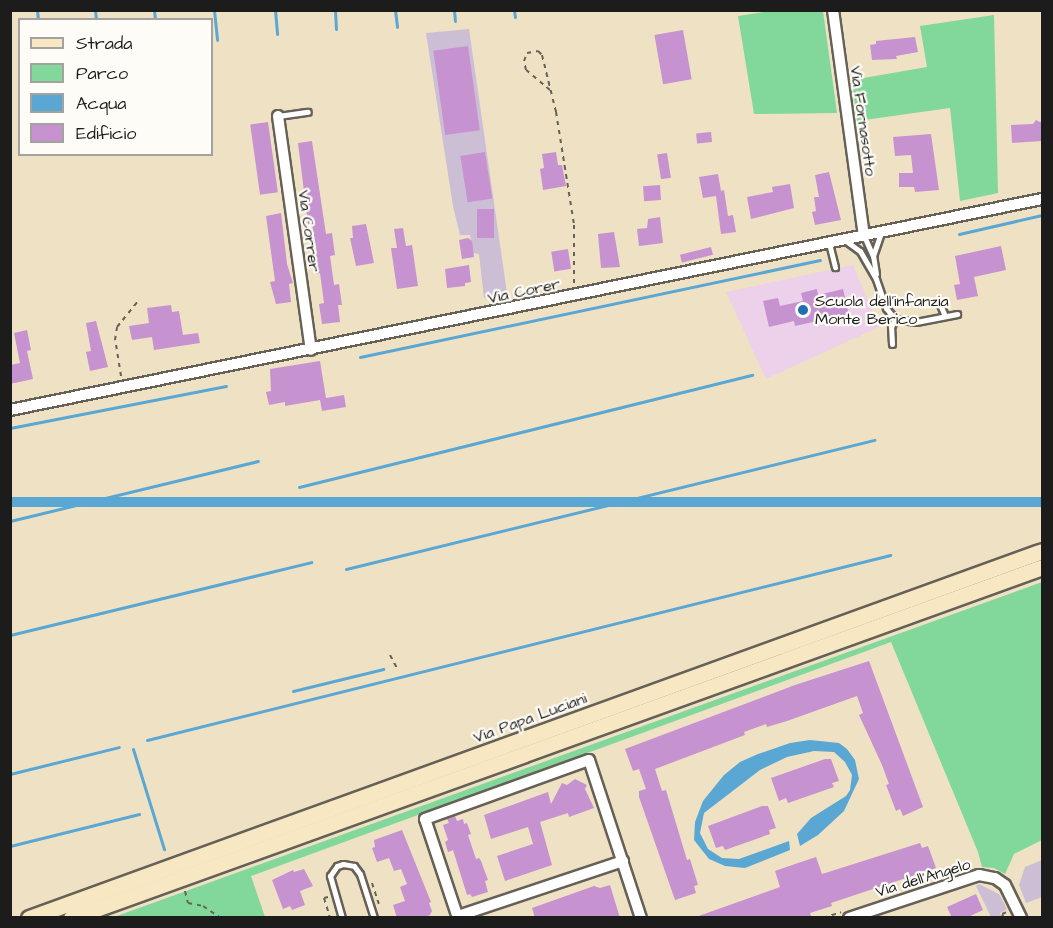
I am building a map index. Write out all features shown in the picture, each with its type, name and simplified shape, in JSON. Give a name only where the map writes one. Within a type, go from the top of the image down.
[{"type":"main road","name":"Via Papa Luciani","points":[[29,918],[1042,551]]},
{"type":"main road","name":"Via Papa Luciani","points":[[71,918],[1042,567]]},
{"type":"street","name":"Via Fornasotto","points":[[833,10],[864,236]]},
{"type":"street","name":"Via Correr","points":[[278,116],[311,350]]},
{"type":"street","name":"Via Corer","points":[[10,410],[1042,199]]},
{"type":"street","points":[[623,861],[458,917],[425,819],[589,760],[623,861],[641,918]]},
{"type":"street","name":"Via dell'Angelo","points":[[849,918],[979,875],[994,878],[1005,885],[1021,918]]},
{"type":"lane","points":[[278,116],[308,112]]},
{"type":"lane","points":[[873,256],[881,232]]},
{"type":"lane","points":[[860,251],[864,236]]},
{"type":"lane","points":[[864,236],[873,256],[876,279]]},
{"type":"lane","points":[[844,241],[860,251],[876,279],[886,308],[895,319],[916,322],[957,314]]},
{"type":"lane","points":[[829,243],[835,267]]},
{"type":"lane","points":[[939,302],[945,316]]},
{"type":"lane","points":[[891,344],[891,327],[895,319]]},
{"type":"lane","points":[[342,918],[330,876],[337,866],[349,864],[360,874],[374,918]]},
{"type":"path","points":[[550,90],[526,70],[524,61],[526,53],[538,51],[542,55],[550,90],[574,225],[574,296]]},
{"type":"path","points":[[124,388],[115,340],[117,327],[139,300]]},
{"type":"path","points":[[390,655],[397,668]]},
{"type":"path","points":[[367,875],[370,884],[373,882],[380,903],[376,904],[378,911]]},
{"type":"path","points":[[184,888],[188,903],[203,906],[221,918]]},
{"type":"path","points":[[326,888],[328,896],[324,898],[330,918]]},
{"type":"shaded area","points":[[469,29],[507,293],[484,298],[479,254],[473,253],[470,235],[460,235],[453,206],[426,33]]},
{"type":"shaded area","name":"Scuola dell'infanzia Monte Berico","points":[[853,265],[879,327],[766,379],[726,292]]},
{"type":"shaded area","points":[[1042,860],[1042,897],[1026,903],[1019,885],[1025,867]]},
{"type":"shaded area","points":[[979,884],[999,894],[1007,909],[1000,913],[1002,917],[991,917],[976,886]]},
{"type":"green space","points":[[777,10],[823,11],[837,113],[754,114],[738,16]]},
{"type":"green space","points":[[994,15],[998,193],[960,201],[950,108],[857,121],[852,80],[927,67],[920,26]]},
{"type":"green space","points":[[1042,582],[1042,840],[1014,854],[1005,874],[994,868],[982,867],[978,852],[891,642],[251,876],[265,917],[114,917]]},
{"type":"water","points":[[10,497],[1042,497],[1042,507],[10,507]]},
{"type":"water","points":[[810,740],[839,743],[855,760],[859,779],[844,811],[818,835],[800,846],[797,834],[811,818],[846,796],[850,790],[852,775],[845,762],[834,752],[814,751],[787,757],[760,770],[704,813],[700,833],[708,849],[722,858],[739,859],[789,841],[790,850],[745,868],[725,866],[709,859],[694,840],[695,822],[703,801],[724,775],[740,762],[758,754],[790,743]]},
{"type":"building","points":[[683,30],[692,79],[663,84],[654,35]]},
{"type":"building","points":[[915,37],[918,52],[896,56],[897,59],[872,60],[870,45],[876,44],[876,41]]},
{"type":"building","points":[[468,46],[480,130],[445,135],[433,51]]},
{"type":"building","points":[[1036,120],[1042,123],[1042,141],[1012,143],[1011,125],[1033,124]]},
{"type":"building","points":[[268,122],[278,192],[260,195],[250,125]]},
{"type":"building","points":[[711,132],[712,142],[697,144],[696,134]]},
{"type":"building","points":[[931,134],[939,190],[915,192],[914,187],[899,187],[899,173],[913,173],[911,155],[895,156],[893,137]]},
{"type":"building","points":[[312,141],[326,234],[332,233],[335,255],[330,256],[334,285],[339,284],[342,305],[338,305],[340,322],[322,324],[319,304],[324,303],[320,273],[316,274],[313,254],[317,253],[312,224],[308,224],[298,143]]},
{"type":"building","points":[[485,152],[492,198],[468,202],[460,156]]},
{"type":"building","points":[[556,152],[558,165],[562,165],[566,186],[543,190],[540,169],[544,168],[542,154]]},
{"type":"building","points":[[667,153],[671,178],[661,179],[657,155]]},
{"type":"building","points":[[829,172],[841,220],[815,225],[812,212],[816,211],[814,197],[819,197],[815,175]]},
{"type":"building","points":[[718,174],[721,191],[724,190],[728,216],[733,215],[736,232],[721,234],[716,196],[703,198],[699,177]]},
{"type":"building","points":[[790,184],[794,208],[751,219],[747,197],[773,192],[772,187]]},
{"type":"building","points":[[660,185],[661,200],[644,201],[643,186]]},
{"type":"building","points":[[477,209],[494,209],[494,238],[477,238]]},
{"type":"building","points":[[281,213],[287,264],[293,283],[289,284],[291,302],[276,304],[270,282],[275,281],[266,216]]},
{"type":"building","points":[[660,217],[663,243],[639,246],[637,229],[647,228],[648,219]]},
{"type":"building","points":[[366,224],[374,263],[356,266],[350,238],[353,238],[352,226]]},
{"type":"building","points":[[403,228],[406,246],[412,245],[418,286],[397,289],[391,248],[397,248],[394,229]]},
{"type":"building","points":[[614,232],[620,267],[601,268],[598,234]]},
{"type":"building","points":[[468,238],[472,241],[474,257],[462,259],[459,240]]},
{"type":"building","points":[[1001,246],[1006,270],[974,277],[978,296],[957,300],[954,285],[960,284],[955,256]]},
{"type":"building","points":[[711,247],[713,255],[682,263],[680,255]]},
{"type":"building","points":[[568,249],[571,269],[554,271],[551,252]]},
{"type":"building","points":[[469,265],[471,282],[465,283],[465,286],[447,288],[445,269]]},
{"type":"building","points":[[817,289],[818,295],[843,289],[849,314],[795,326],[794,321],[769,327],[763,301],[778,298],[780,306],[803,301],[801,293]]},
{"type":"building","points":[[171,305],[172,312],[179,311],[183,335],[198,333],[200,343],[154,350],[152,337],[132,340],[129,326],[149,323],[147,308]]},
{"type":"building","points":[[96,321],[108,367],[90,371],[86,352],[91,351],[86,323]]},
{"type":"building","points":[[27,330],[31,350],[27,351],[33,379],[10,384],[10,365],[20,363],[14,333]]},
{"type":"building","points":[[320,361],[326,398],[344,395],[346,407],[322,411],[320,400],[285,406],[285,402],[269,405],[266,392],[271,391],[270,369]]},
{"type":"building","points":[[869,661],[923,807],[903,816],[900,809],[896,811],[886,785],[889,784],[882,765],[859,715],[863,713],[857,696],[787,721],[767,727],[766,724],[744,732],[745,735],[655,769],[662,791],[666,790],[687,860],[690,859],[698,885],[694,886],[696,893],[675,900],[639,797],[639,791],[646,789],[639,769],[633,771],[625,749],[795,685]]},
{"type":"building","points":[[825,759],[831,759],[839,781],[832,783],[834,787],[788,803],[786,798],[779,801],[771,778]]},
{"type":"building","points":[[575,779],[587,785],[585,789],[594,808],[569,817],[568,813],[540,822],[552,865],[505,881],[497,856],[533,844],[528,827],[491,839],[484,815],[548,792],[551,804],[562,783],[567,785]]},
{"type":"building","points":[[762,806],[768,806],[776,828],[769,830],[770,834],[725,850],[723,846],[716,848],[708,826]]},
{"type":"building","points":[[455,816],[457,821],[463,819],[464,824],[467,823],[471,834],[468,835],[476,859],[479,858],[481,861],[488,880],[485,881],[488,892],[472,897],[470,894],[467,895],[453,850],[448,852],[445,842],[448,840],[443,825],[449,823],[447,819]]},
{"type":"building","points":[[402,830],[431,902],[429,903],[432,911],[430,915],[422,918],[397,918],[393,905],[405,901],[400,887],[407,884],[401,869],[394,871],[389,858],[377,862],[372,848],[375,847],[374,840]]},
{"type":"building","points":[[920,843],[922,848],[928,846],[936,868],[831,903],[832,906],[810,913],[811,916],[693,918],[780,887],[775,871],[816,857],[822,874]]},
{"type":"building","points":[[304,869],[313,886],[300,891],[305,905],[292,910],[290,906],[283,909],[272,880],[293,870],[294,872]]},
{"type":"building","points":[[610,885],[620,918],[535,918],[532,908],[594,886],[600,888]]},
{"type":"building","points":[[976,894],[983,910],[966,918],[952,918],[947,907]]},
{"type":"waterway","points":[[37,10],[38,18]]},
{"type":"waterway","points":[[95,10],[96,18]]},
{"type":"waterway","points":[[154,10],[155,18]]},
{"type":"waterway","points":[[214,10],[217,40]]},
{"type":"waterway","points":[[275,10],[277,34]]},
{"type":"waterway","points":[[335,10],[336,29]]},
{"type":"waterway","points":[[395,10],[397,27]]},
{"type":"waterway","points":[[454,10],[455,21]]},
{"type":"waterway","points":[[514,10],[515,17]]},
{"type":"waterway","points":[[959,234],[1042,215]]},
{"type":"waterway","points":[[360,357],[820,260]]},
{"type":"waterway","points":[[299,487],[752,375]]},
{"type":"waterway","points":[[10,428],[226,386]]},
{"type":"waterway","points":[[346,569],[874,440]]},
{"type":"waterway","points":[[10,521],[258,461]]},
{"type":"waterway","points":[[147,740],[890,555]]},
{"type":"waterway","points":[[10,635],[311,562]]},
{"type":"waterway","points":[[293,691],[383,669]]},
{"type":"waterway","points":[[10,774],[119,747]]},
{"type":"waterway","points":[[133,749],[164,849]]},
{"type":"waterway","points":[[10,846],[139,814]]},
{"type":"place","name":"Scuola dell'infanzia Monte Berico","points":[[803,310]]}]
